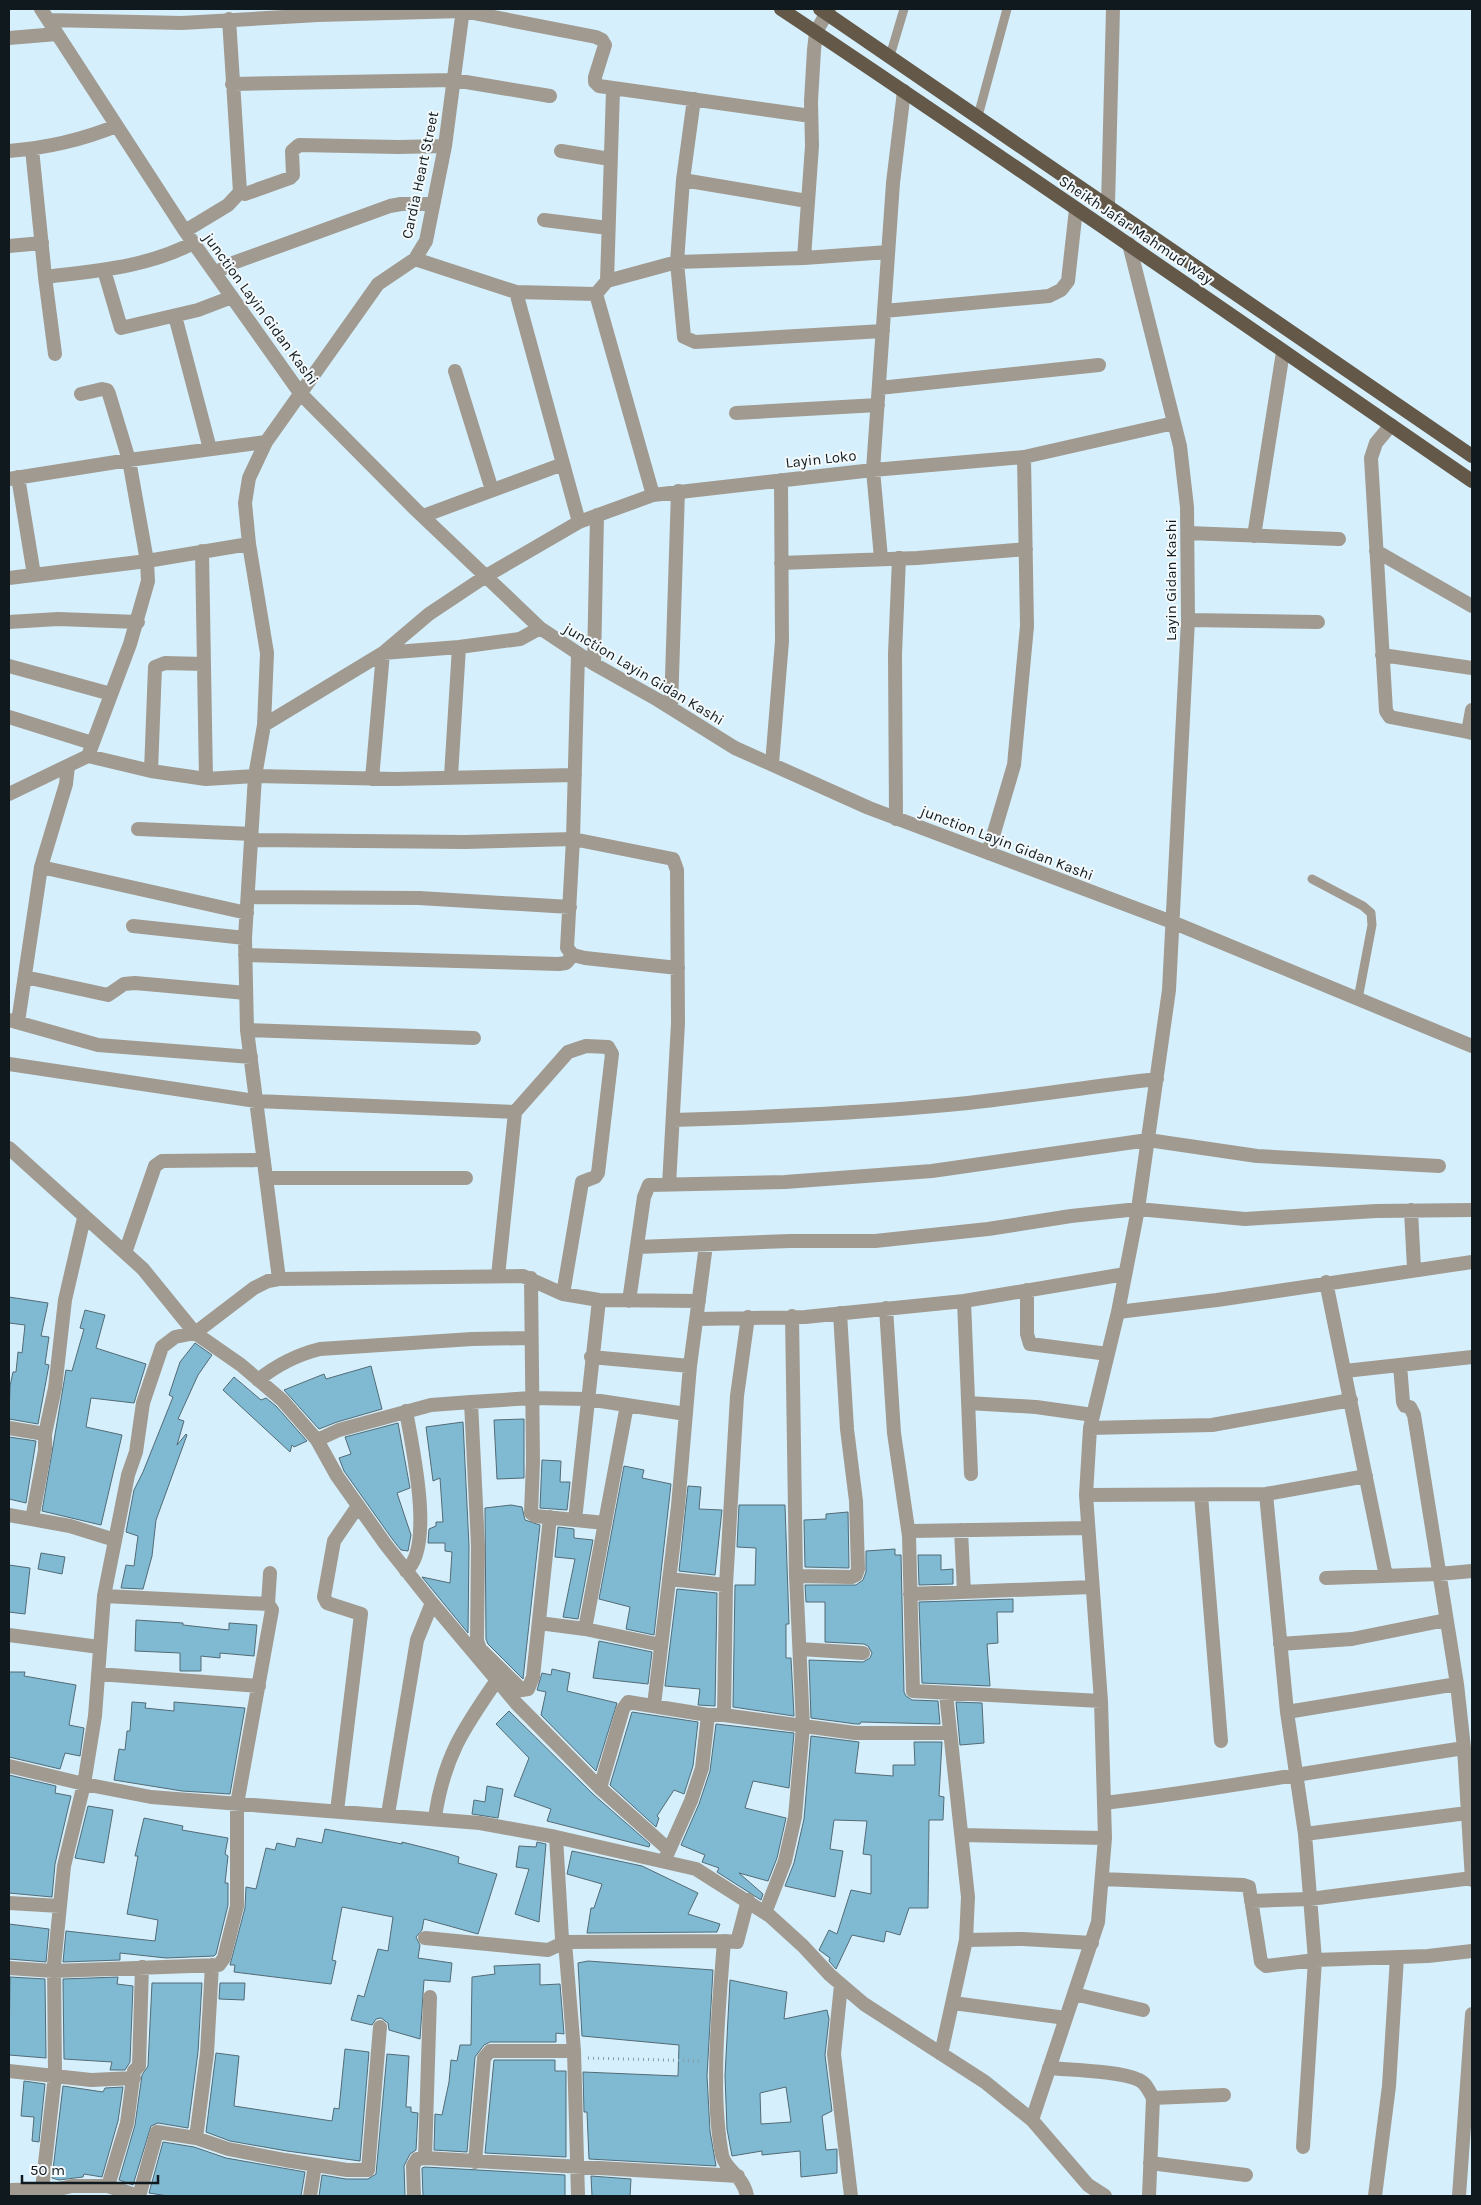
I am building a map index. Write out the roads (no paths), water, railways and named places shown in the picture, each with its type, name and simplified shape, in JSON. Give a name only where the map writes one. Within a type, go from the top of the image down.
[{"type":"main road","name":"Sheikh Jafar Mahmud Way","points":[[780,9],[1129,244],[1472,481]]},
{"type":"main road","name":"Sheikh Jafar Mahmud Way","points":[[825,10],[1472,456]]},
{"type":"street","points":[[1108,205],[1113,9]]},
{"type":"street","points":[[45,15],[182,23],[300,13],[463,10],[596,37],[602,40],[605,45],[595,82],[599,86],[613,90],[694,99],[811,116]]},
{"type":"street","name":"Cardia Heart Street","points":[[279,1279],[247,1030],[245,938],[255,776],[264,725],[267,653],[249,544],[245,503],[249,478],[266,442],[378,284],[416,259],[426,241],[445,146],[463,10]]},
{"type":"street","points":[[804,258],[812,146],[811,84],[816,32],[825,10]]},
{"type":"street","name":"junction Layin Gidan Kashi","points":[[45,15],[193,243],[300,393],[423,516],[540,628],[594,664],[671,708],[735,748],[896,819],[1172,922],[1472,1046]]},
{"type":"street","points":[[185,231],[228,205],[240,192],[229,20]]},
{"type":"street","points":[[9,38],[57,34]]},
{"type":"street","points":[[232,84],[454,80],[550,96]]},
{"type":"street","points":[[607,281],[613,90]]},
{"type":"street","points":[[881,558],[873,470],[893,183],[904,92]]},
{"type":"street","points":[[694,99],[683,180],[677,262],[684,337],[689,341],[883,331]]},
{"type":"street","points":[[9,151],[32,149],[94,135],[116,126]]},
{"type":"street","points":[[240,192],[245,194],[290,178],[293,175],[292,152],[299,145],[398,148],[445,146]]},
{"type":"street","points":[[32,149],[55,354]]},
{"type":"street","points":[[561,151],[610,159]]},
{"type":"street","points":[[683,180],[807,201]]},
{"type":"street","points":[[215,273],[233,263],[384,208],[401,204],[433,204]]},
{"type":"street","points":[[884,311],[1049,296],[1055,293],[1068,281],[1076,209]]},
{"type":"street","points":[[544,220],[608,228]]},
{"type":"street","points":[[9,246],[42,243]]},
{"type":"street","points":[[45,277],[104,270],[174,254],[193,243]]},
{"type":"street","name":"Layin Gidan Kashi","points":[[1032,2120],[1098,1922],[1105,1838],[1101,1701],[1086,1496],[1092,1422],[1118,1312],[1138,1209],[1169,990],[1188,620],[1188,533],[1180,446],[1129,244]]},
{"type":"street","points":[[596,294],[607,281],[677,262],[804,258],[888,252]]},
{"type":"street","points":[[416,259],[516,292],[596,294]]},
{"type":"street","points":[[104,270],[119,327],[124,328],[175,316],[232,297]]},
{"type":"street","points":[[516,292],[579,522]]},
{"type":"street","points":[[596,294],[653,495]]},
{"type":"street","points":[[175,316],[210,449]]},
{"type":"street","points":[[1254,536],[1283,352]]},
{"type":"street","points":[[879,388],[1099,365]]},
{"type":"street","points":[[455,370],[492,490]]},
{"type":"street","points":[[9,794],[68,766],[90,749],[138,622],[148,581],[147,561],[129,460],[107,390],[102,389],[81,394]]},
{"type":"street","points":[[736,413],[878,405]]},
{"type":"street","name":"Layin Loko","points":[[264,725],[383,653],[429,614],[486,576],[579,522],[653,495],[873,470],[1024,457],[1174,423]]},
{"type":"street","points":[[1391,425],[1376,443],[1371,458],[1385,702],[1390,717],[1470,732],[1472,710]]},
{"type":"street","points":[[34,575],[14,478],[129,460],[266,442]]},
{"type":"street","points":[[988,853],[1014,765],[1027,626],[1024,457]]},
{"type":"street","points":[[423,516],[563,464]]},
{"type":"street","points":[[772,764],[782,641],[781,480]]},
{"type":"street","points":[[671,708],[678,491]]},
{"type":"street","points":[[594,664],[598,515]]},
{"type":"street","points":[[1188,533],[1339,539]]},
{"type":"street","points":[[9,578],[147,561],[249,544]]},
{"type":"street","points":[[781,563],[899,558],[1026,549]]},
{"type":"street","points":[[202,551],[206,779]]},
{"type":"street","points":[[1376,551],[1472,606]]},
{"type":"street","points":[[896,819],[895,654],[899,558]]},
{"type":"street","points":[[9,622],[58,619],[138,622]]},
{"type":"street","points":[[1188,620],[1318,622]]},
{"type":"street","points":[[372,779],[383,653],[459,647],[520,639],[540,628]]},
{"type":"street","points":[[451,776],[459,647]]},
{"type":"street","points":[[578,654],[574,839],[567,948],[573,955],[678,968]]},
{"type":"street","points":[[1382,655],[1472,668]]},
{"type":"street","points":[[152,771],[155,667],[164,663],[204,664]]},
{"type":"street","points":[[9,666],[110,694]]},
{"type":"street","points":[[9,717],[152,771],[206,779],[255,776],[372,779],[575,775]]},
{"type":"street","points":[[68,766],[66,784],[41,867],[25,976],[14,1021],[79,1042],[98,1045],[251,1057]]},
{"type":"street","points":[[138,829],[251,837],[465,842],[574,839],[673,859],[677,870],[678,1023],[669,1186]]},
{"type":"street","points":[[41,867],[247,913]]},
{"type":"street","points":[[248,897],[419,898],[570,907]]},
{"type":"street","points":[[133,926],[245,938]]},
{"type":"street","points":[[245,955],[559,964],[566,962],[573,955]]},
{"type":"street","points":[[25,976],[108,995],[124,984],[135,983],[246,993]]},
{"type":"street","points":[[247,1030],[474,1038]]},
{"type":"street","points":[[498,1276],[516,1112],[568,1052],[586,1046],[611,1049],[612,1054],[598,1172],[595,1177],[582,1182],[563,1294]]},
{"type":"street","points":[[9,1064],[256,1102],[516,1112]]},
{"type":"street","points":[[673,1120],[806,1116],[899,1109],[1157,1079]]},
{"type":"street","points":[[629,1301],[649,1185],[785,1182],[932,1171],[1148,1140],[1266,1157],[1439,1166]]},
{"type":"street","points":[[9,1148],[84,1218],[143,1269],[195,1333],[282,1400],[317,1440],[337,1476],[406,1571],[497,1680],[667,1856]]},
{"type":"street","points":[[125,1253],[155,1166],[162,1161],[264,1160]]},
{"type":"street","points":[[266,1178],[466,1178]]},
{"type":"street","points":[[638,1247],[876,1241],[988,1229],[1071,1216],[1138,1209],[1245,1219],[1317,1213],[1472,1210]]},
{"type":"street","points":[[1411,1210],[1414,1269]]},
{"type":"street","points":[[32,1520],[45,1450],[45,1434],[55,1388],[65,1300],[84,1218]]},
{"type":"street","points":[[654,1705],[669,1580],[690,1366],[698,1319],[706,1244]]},
{"type":"street","points":[[1118,1312],[1217,1300],[1326,1282],[1472,1262]]},
{"type":"street","points":[[698,1319],[805,1317],[964,1301],[1125,1274]]},
{"type":"street","points":[[42,2189],[55,2076],[54,1971],[64,1866],[84,1784],[95,1716],[104,1596],[128,1476],[136,1452],[143,1404],[162,1347],[175,1337],[195,1333],[254,1288],[268,1281],[279,1279],[523,1276],[563,1294],[598,1300],[699,1301]]},
{"type":"street","points":[[531,1278],[533,1462],[530,1513],[535,1516],[606,1523]]},
{"type":"street","points":[[1326,1282],[1386,1576]]},
{"type":"street","points":[[1027,1290],[1027,1334],[1030,1344],[1108,1354]]},
{"type":"street","points":[[575,1520],[598,1300]]},
{"type":"street","points":[[964,1301],[971,1474]]},
{"type":"street","points":[[886,1308],[894,1433],[909,1536],[913,1691],[1101,1701]]},
{"type":"street","points":[[796,1576],[852,1577],[856,1575],[858,1569],[856,1501],[847,1429],[840,1313]]},
{"type":"street","points":[[765,1913],[785,1861],[795,1816],[802,1726],[796,1576],[792,1316]]},
{"type":"street","points":[[724,1714],[726,1585],[737,1396],[748,1317]]},
{"type":"street","points":[[258,1380],[281,1363],[302,1353],[320,1349],[472,1339],[531,1338]]},
{"type":"street","points":[[591,1357],[690,1366]]},
{"type":"street","points":[[1345,1371],[1472,1357]]},
{"type":"street","points":[[1251,1901],[1310,1899],[1472,1879],[1466,1813],[1467,1751],[1414,1415],[1410,1407],[1405,1406],[1403,1402],[1400,1365]]},
{"type":"street","points":[[317,1440],[340,1430],[406,1411],[431,1405],[471,1402],[531,1398],[587,1399],[686,1414]]},
{"type":"street","points":[[968,1402],[1036,1407],[1092,1422],[1212,1425],[1351,1400]]},
{"type":"street","points":[[471,1402],[478,1546],[477,1641],[480,1649],[522,1690],[528,1689],[532,1677],[550,1517]]},
{"type":"street","points":[[585,1629],[627,1405]]},
{"type":"street","points":[[406,1411],[420,1504],[416,1559],[406,1571]]},
{"type":"street","points":[[9,1428],[45,1434]]},
{"type":"street","points":[[1086,1496],[1266,1494],[1366,1476]]},
{"type":"street","points":[[1201,1494],[1221,1741]]},
{"type":"street","points":[[1266,1494],[1287,1712],[1305,1834],[1315,1960],[1303,2147]]},
{"type":"street","points":[[337,1811],[361,1614],[327,1603],[324,1597],[334,1541],[358,1506]]},
{"type":"street","points":[[9,1515],[70,1526],[115,1540]]},
{"type":"street","points":[[909,1536],[915,1530],[1088,1528]]},
{"type":"street","points":[[961,1530],[964,1592]]},
{"type":"street","points":[[1326,1578],[1439,1574],[1472,1570]]},
{"type":"street","points":[[9,1968],[54,1971],[218,1965],[224,1958],[237,1906],[237,1804],[272,1610],[268,1604],[270,1573]]},
{"type":"street","points":[[669,1580],[726,1585]]},
{"type":"street","points":[[910,1594],[1092,1587]]},
{"type":"street","points":[[104,1596],[268,1604]]},
{"type":"street","points":[[388,1814],[418,1640],[432,1603]]},
{"type":"street","points":[[1280,1644],[1352,1639],[1446,1620]]},
{"type":"street","points":[[539,1622],[585,1629],[661,1645]]},
{"type":"street","points":[[9,1635],[99,1647]]},
{"type":"street","points":[[800,1649],[863,1653]]},
{"type":"street","points":[[98,1674],[259,1686]]},
{"type":"street","points":[[435,1818],[444,1771],[463,1729],[497,1680]]},
{"type":"street","points":[[1287,1712],[1457,1684]]},
{"type":"street","points":[[941,2054],[966,1940],[968,1897],[946,1694]]},
{"type":"street","points":[[600,1788],[625,1704],[628,1702],[708,1715],[724,1714],[855,1733],[950,1733]]},
{"type":"street","points":[[667,1856],[691,1801],[702,1768],[708,1715]]},
{"type":"street","points":[[1104,1803],[1192,1793],[1295,1774],[1467,1751]]},
{"type":"street","points":[[9,1766],[84,1784],[151,1797],[388,1814],[480,1823],[667,1856],[696,1869],[748,1900],[803,1946],[841,1985],[864,2004],[985,2082],[1032,2120],[1087,2190],[1105,2196]]},
{"type":"street","points":[[1305,1834],[1466,1813]]},
{"type":"street","points":[[962,1835],[1105,1838]]},
{"type":"street","points":[[556,1837],[562,1939],[565,1942],[574,2054],[578,2196]]},
{"type":"street","points":[[1102,1879],[1243,1885],[1249,1887],[1262,1962],[1266,1966],[1315,1960],[1397,1957],[1472,1951]]},
{"type":"street","points":[[424,1938],[533,1950],[548,1950],[565,1942],[737,1942],[748,1900]]},
{"type":"street","points":[[9,1903],[60,1906]]},
{"type":"street","points":[[966,1940],[1023,1939],[1092,1942]]},
{"type":"street","points":[[724,1941],[718,2019],[718,2119],[722,2158],[744,2184],[747,2196]]},
{"type":"street","points":[[1375,2196],[1389,2086],[1397,1957]]},
{"type":"street","points":[[196,2138],[207,2053],[212,1965]]},
{"type":"street","points":[[108,2186],[127,2123],[134,2071],[139,2066],[142,1967]]},
{"type":"street","points":[[841,1985],[834,2054],[851,2196]]},
{"type":"street","points":[[1074,1994],[1143,2010]]},
{"type":"street","points":[[425,2158],[430,1997]]},
{"type":"street","points":[[953,2003],[1066,2018]]},
{"type":"street","points":[[1459,2196],[1469,2106],[1472,2014]]},
{"type":"street","points":[[9,2190],[59,2189],[71,2191],[108,2186],[138,2196],[157,2132],[196,2138],[228,2149],[315,2165],[368,2170],[380,2027]]},
{"type":"street","points":[[475,2162],[484,2058],[490,2051],[574,2054]]},
{"type":"street","points":[[1049,2068],[1125,2076],[1139,2080],[1147,2086],[1153,2098],[1150,2196]]},
{"type":"street","points":[[9,2071],[92,2080],[134,2078]]},
{"type":"street","points":[[1153,2098],[1224,2095]]},
{"type":"street","points":[[414,2196],[412,2166],[416,2159],[425,2158],[738,2176]]},
{"type":"street","points":[[1150,2163],[1246,2176]]},
{"type":"street","points":[[310,2196],[315,2165]]},
{"type":"lane","points":[[890,56],[904,9]]},
{"type":"lane","points":[[978,116],[1007,9]]},
{"type":"lane","points":[[1312,879],[1363,906],[1371,913],[1372,925],[1358,999]]}]
